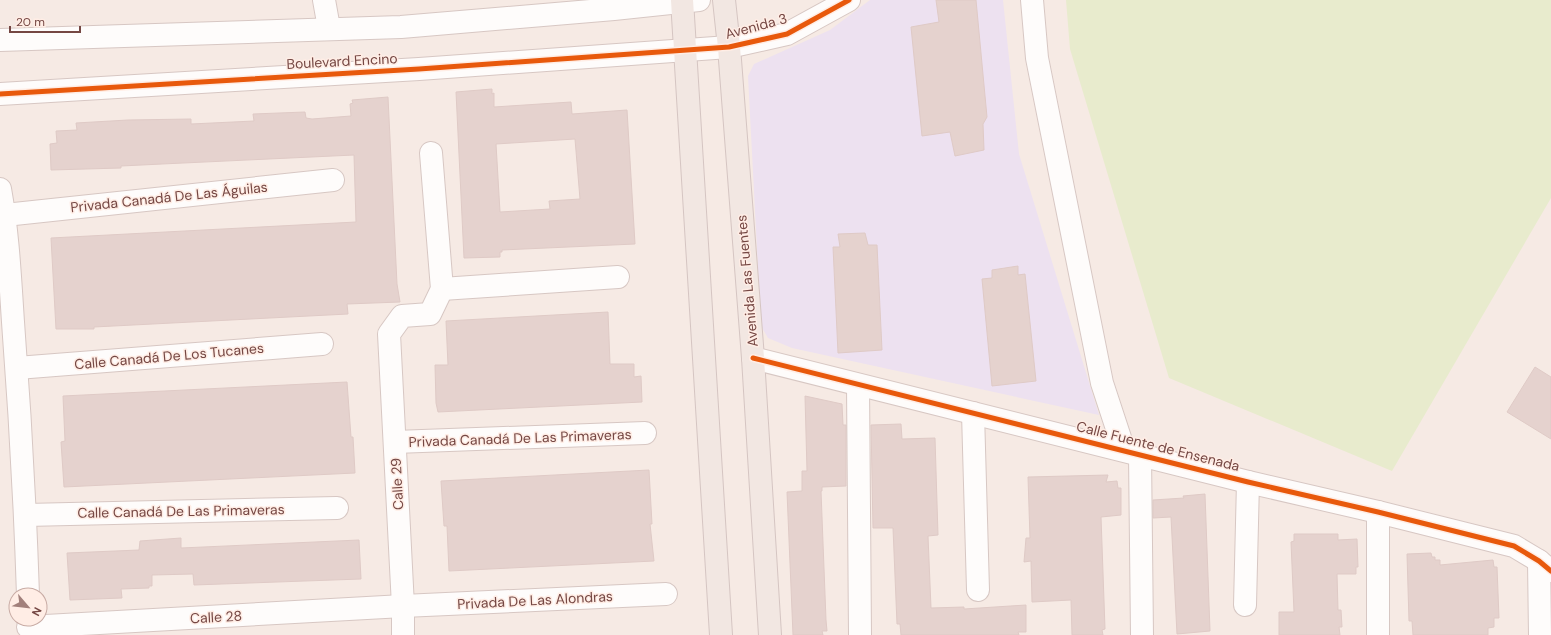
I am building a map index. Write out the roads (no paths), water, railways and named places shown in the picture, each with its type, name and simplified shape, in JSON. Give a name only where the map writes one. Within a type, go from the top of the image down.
[{"type":"main road","name":"Avenida Las Fuentes","points":[[724,0],[754,358],[770,635]]},
{"type":"main road","points":[[688,1],[686,50],[721,635]]},
{"type":"street","points":[[324,0],[329,28]]},
{"type":"street","name":"Avenida 3","points":[[686,50],[729,47],[787,34],[849,0]]},
{"type":"street","points":[[1032,0],[1037,58],[1102,383],[1132,452],[1142,635]]},
{"type":"street","points":[[0,40],[329,28],[401,27],[688,1]]},
{"type":"street","name":"Boulevard Encino","points":[[0,94],[419,69],[686,50]]},
{"type":"street","points":[[431,153],[442,289],[618,277]]},
{"type":"street","name":"Privada Canadá De Las Águilas","points":[[4,215],[333,180]]},
{"type":"street","points":[[0,189],[4,215],[17,368],[26,515],[28,587]]},
{"type":"street","name":"Calle 29","points":[[403,635],[403,606],[389,334],[402,316],[430,314],[442,289]]},
{"type":"street","name":"Calle Canadá De Los Tucanes","points":[[17,368],[322,344]]},
{"type":"street","name":"Calle Fuente de Ensenada","points":[[754,358],[1248,482],[1378,512],[1514,546],[1545,566]]},
{"type":"street","points":[[858,385],[860,635]]},
{"type":"street","points":[[973,413],[978,590]]},
{"type":"street","name":"Privada Canadá De Las Primaveras","points":[[395,442],[645,433]]},
{"type":"street","points":[[1245,605],[1248,482]]},
{"type":"street","name":"Calle Canadá De Las Primaveras","points":[[26,515],[337,508]]},
{"type":"street","points":[[1378,512],[1378,635]]},
{"type":"street","points":[[1540,635],[1545,566]]},
{"type":"street","name":"Privada De Las Alondras","points":[[403,606],[666,594]]},
{"type":"street","name":"Calle 28","points":[[48,626],[403,606]]}]
